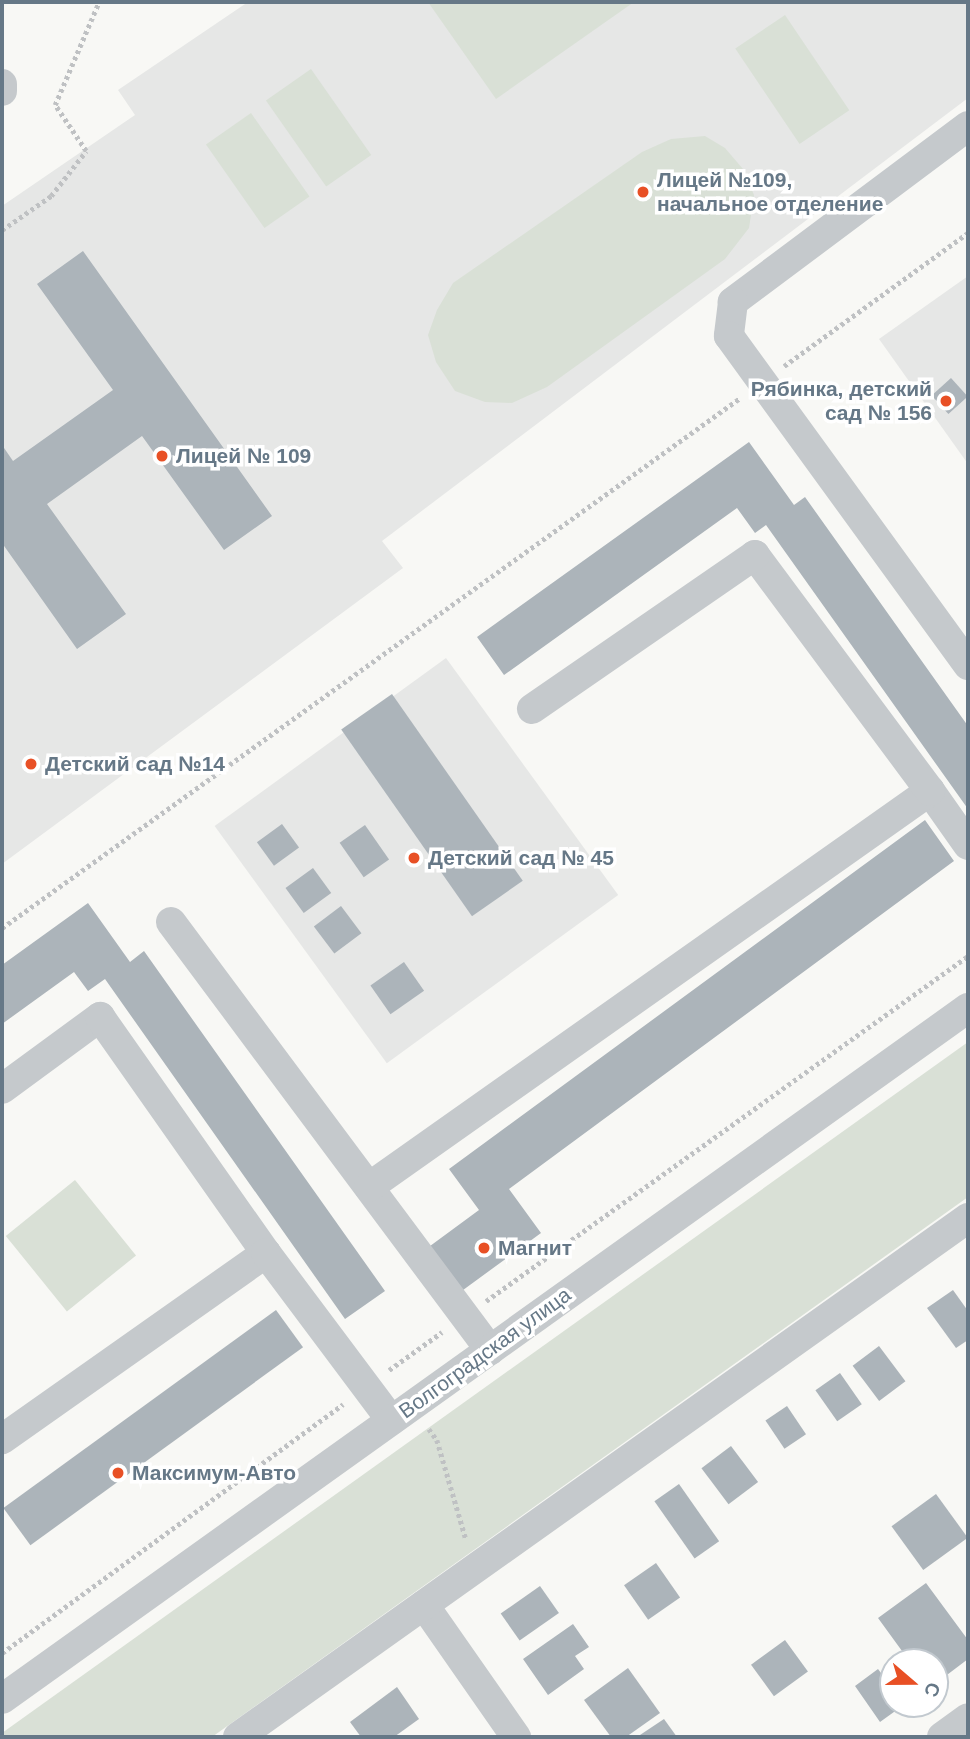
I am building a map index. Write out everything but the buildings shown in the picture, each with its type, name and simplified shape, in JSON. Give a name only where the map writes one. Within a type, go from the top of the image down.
[{"type":"street","points":[[2,84],[2,91]]},
{"type":"street","points":[[968,126],[733,302],[729,335],[968,665]]},
{"type":"street","points":[[532,709],[755,555],[968,845]]},
{"type":"street","points":[[369,1187],[930,791]]},
{"type":"street","points":[[171,922],[490,1350]]},
{"type":"street","name":"Волгоградская улица","points":[[2,1699],[968,1008]]},
{"type":"street","points":[[2,1088],[100,1017],[266,1253],[401,1413]]},
{"type":"street","points":[[238,1737],[968,1218]]},
{"type":"street","points":[[2,1439],[266,1253]]},
{"type":"street","points":[[424,1605],[516,1737]]},
{"type":"street","points":[[942,1737],[968,1718]]},
{"type":"path","points":[[2,230],[51,195],[86,150],[55,105],[99,2]]},
{"type":"path","points":[[2,928],[431,622],[968,233]]},
{"type":"path","points":[[387,1371],[401,1413],[437,1440],[474,1569]]},
{"type":"shaded area","points":[[248,2],[968,2],[968,98],[382,541],[403,568],[2,864],[2,206],[135,115],[118,90]]},
{"type":"shaded area","points":[[428,2],[634,2],[496,99]]},
{"type":"shaded area","points":[[785,15],[849,110],[800,144],[735,49]]},
{"type":"shaded area","points":[[311,69],[371,155],[326,187],[266,101]]},
{"type":"shaded area","points":[[251,113],[310,197],[264,228],[206,145]]},
{"type":"shaded area","points":[[705,136],[725,148],[743,169],[754,195],[749,228],[725,259],[547,387],[512,403],[485,402],[455,391],[436,362],[428,335],[437,310],[453,283],[642,152],[671,139]]},
{"type":"shaded area","name":"Рябинка, детский сад № 156","points":[[968,276],[968,464],[879,339]]},
{"type":"shaded area","name":"Детский сад № 45","points":[[446,658],[618,895],[387,1063],[215,826]]},
{"type":"shaded area","points":[[968,1042],[968,1197],[212,1737],[2,1737],[2,1733]]},
{"type":"shaded area","points":[[75,1180],[136,1255],[67,1311],[6,1236]]},
{"type":"place","name":"Лицей №109, начальное отделение","points":[[643,192]]},
{"type":"place","name":"Рябинка, детский сад № 156","points":[[946,401]]},
{"type":"place","name":"Лицей № 109","points":[[162,456]]},
{"type":"place","name":"Детский сад №14","points":[[31,764]]},
{"type":"place","name":"Детский сад № 45","points":[[414,858]]},
{"type":"place","name":"Магнит","points":[[484,1248]]},
{"type":"place","name":"Максимум-Авто","points":[[118,1473]]}]
